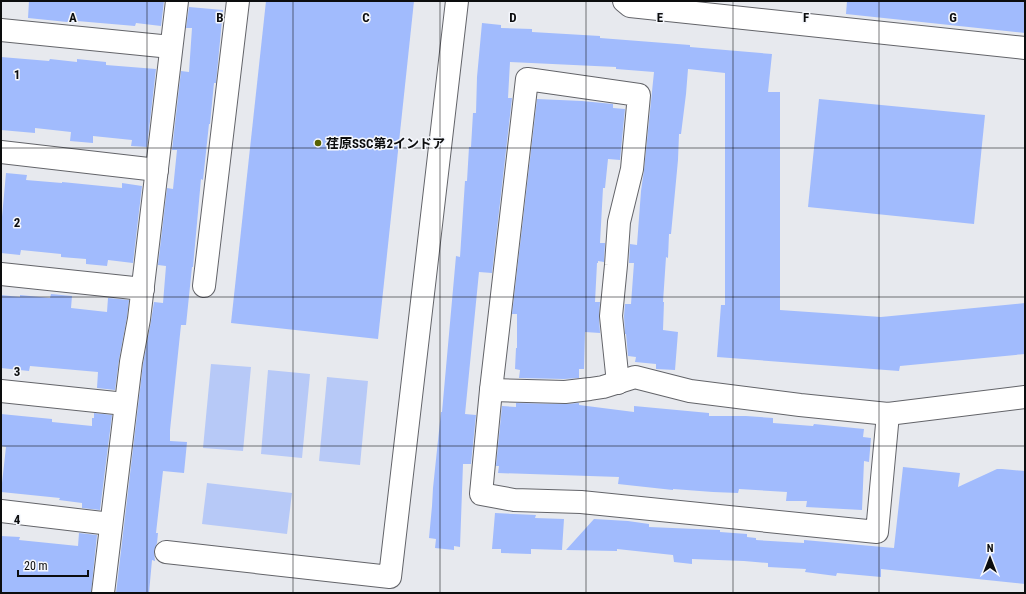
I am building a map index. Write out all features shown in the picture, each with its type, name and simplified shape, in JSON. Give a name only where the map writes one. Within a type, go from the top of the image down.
[{"type":"street","points":[[103,593],[130,362],[139,319],[177,1]]},
{"type":"street","points":[[204,286],[238,1]]},
{"type":"street","points":[[166,552],[376,584],[390,577],[457,1]]},
{"type":"street","points":[[624,1],[630,6],[1025,48]]},
{"type":"street","points":[[1,30],[171,47]]},
{"type":"street","points":[[618,383],[611,316],[619,222],[632,169],[639,95],[527,79],[491,390],[481,494],[514,500],[581,502],[877,532],[888,414]]},
{"type":"street","points":[[1,152],[157,170]]},
{"type":"street","points":[[1,274],[142,289]]},
{"type":"street","points":[[491,390],[565,392],[590,389],[618,383],[635,377],[690,391],[800,405],[888,414],[1025,397]]},
{"type":"street","points":[[1,391],[126,404]]},
{"type":"street","points":[[1,511],[111,524]]},
{"type":"shaded area","points":[[211,364],[251,367],[243,451],[203,448]]},
{"type":"shaded area","points":[[268,370],[310,374],[302,458],[261,454]]},
{"type":"shaded area","points":[[327,377],[368,381],[360,465],[319,461]]},
{"type":"shaded area","points":[[207,483],[292,493],[287,534],[202,524]]},
{"type":"building","points":[[29,1],[164,1],[161,26],[136,23],[135,26],[77,21],[77,23],[28,18]]},
{"type":"building","points":[[266,1],[414,1],[378,339],[231,323]]},
{"type":"building","points":[[847,1],[1025,1],[1025,33],[846,14]]},
{"type":"building","points":[[189,7],[223,10],[216,83],[214,83],[203,180],[201,179],[186,325],[181,325],[170,430],[170,441],[187,442],[184,473],[163,471],[156,533],[158,533],[157,543],[154,551],[155,561],[152,560],[149,593],[116,593],[143,364],[154,302],[163,303],[166,266],[158,265],[167,188],[173,189],[177,150],[172,150],[181,71],[189,72],[192,28],[186,28]]},
{"type":"building","points":[[482,23],[501,25],[501,28],[532,29],[532,32],[600,36],[600,38],[690,45],[690,47],[772,54],[768,92],[780,92],[780,310],[881,317],[1025,303],[1025,354],[900,366],[899,371],[717,357],[721,305],[725,305],[725,73],[688,69],[681,134],[679,134],[671,234],[669,234],[668,258],[666,257],[663,302],[663,330],[678,332],[675,370],[656,369],[656,364],[635,362],[636,357],[628,356],[624,316],[625,304],[631,304],[634,263],[629,263],[630,244],[637,245],[641,191],[654,72],[616,69],[616,67],[510,62],[508,98],[512,98],[492,273],[479,272],[465,414],[476,415],[471,464],[463,464],[460,547],[454,546],[454,550],[435,548],[436,539],[429,538],[433,488],[442,412],[456,256],[460,257],[465,181],[467,181],[469,147],[471,147],[473,113],[476,113],[477,77]]},
{"type":"building","points":[[1,57],[49,61],[50,59],[77,62],[77,59],[106,62],[106,65],[156,69],[147,147],[131,146],[132,140],[93,136],[93,143],[70,141],[71,132],[35,128],[35,133],[1,130]]},
{"type":"building","points":[[537,99],[613,104],[613,108],[625,109],[620,160],[608,159],[605,188],[603,188],[600,243],[605,243],[604,262],[598,261],[597,263],[595,302],[600,302],[600,333],[585,332],[584,369],[579,369],[579,378],[519,378],[520,370],[515,369],[517,348],[517,314],[512,314]]},
{"type":"building","points":[[819,99],[985,115],[974,224],[808,207]]},
{"type":"building","points":[[6,173],[27,175],[26,180],[122,188],[122,183],[142,186],[133,263],[108,260],[107,266],[86,264],[86,259],[61,257],[61,254],[21,250],[20,255],[1,253],[1,228]]},
{"type":"building","points":[[51,294],[72,296],[71,308],[107,312],[108,298],[129,300],[115,390],[97,388],[98,372],[30,366],[29,371],[1,368],[1,295],[50,298]]},
{"type":"building","points":[[516,403],[579,403],[579,405],[634,412],[634,406],[709,413],[709,416],[773,418],[773,423],[813,426],[814,424],[864,429],[863,437],[871,438],[869,462],[864,461],[862,510],[806,507],[807,501],[786,501],[787,492],[739,489],[738,493],[673,490],[618,484],[619,477],[498,473],[499,466],[496,466],[502,406],[516,407]]},
{"type":"building","points":[[94,413],[112,415],[100,510],[82,508],[82,503],[59,500],[60,498],[1,492],[6,447],[1,446],[1,414],[52,419],[52,422],[92,426],[92,418],[94,418]]},
{"type":"building","points":[[903,467],[960,473],[958,487],[997,469],[1025,471],[1025,584],[881,569],[881,577],[837,573],[836,576],[805,572],[806,569],[768,567],[768,563],[692,559],[692,564],[674,562],[673,555],[617,549],[617,551],[566,550],[594,519],[649,524],[649,527],[720,530],[720,532],[747,534],[747,537],[756,538],[756,540],[804,543],[804,540],[894,548]]},
{"type":"building","points":[[495,513],[536,515],[535,518],[564,519],[562,550],[531,549],[531,554],[501,553],[501,549],[492,549]]},
{"type":"building","points":[[79,533],[97,535],[91,593],[1,593],[1,536],[20,537],[19,540],[78,546]]},
{"type":"place","name":"荏原SSC第2インドア","points":[[318,143]]}]
